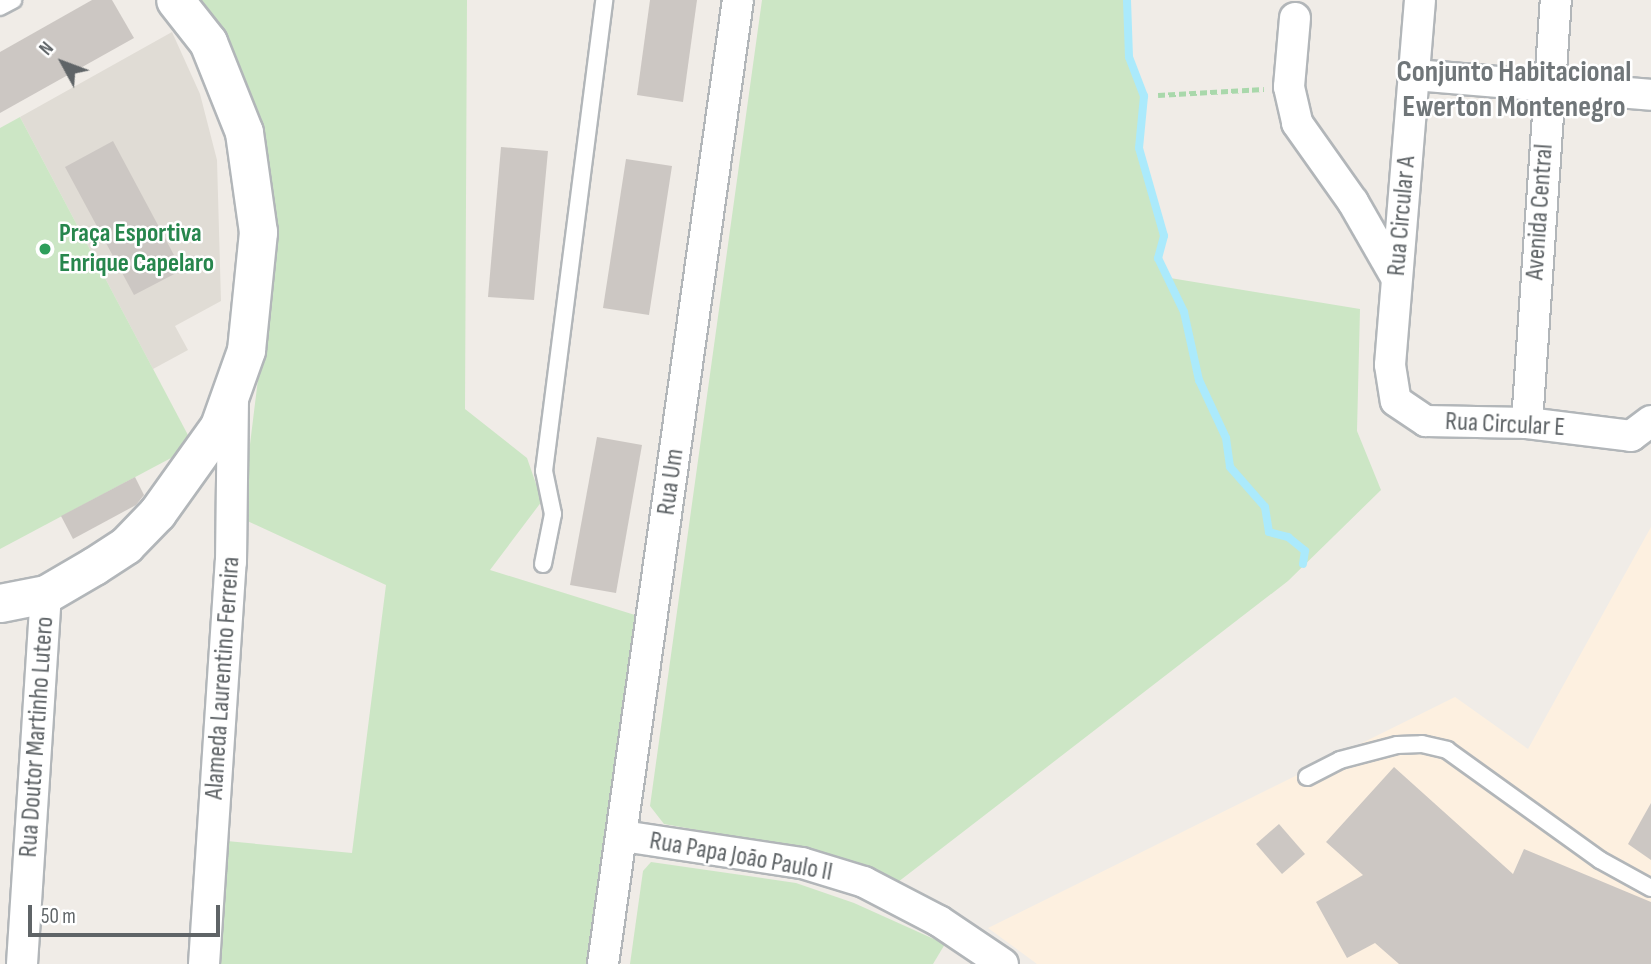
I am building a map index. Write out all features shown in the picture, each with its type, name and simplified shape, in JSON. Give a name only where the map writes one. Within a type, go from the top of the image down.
[{"type":"street","points":[[0,603],[46,594],[126,545],[157,513],[192,468],[219,426],[246,350],[256,284],[258,232],[244,132],[230,89],[208,42],[175,0]]},
{"type":"street","name":"Rua Um","points":[[603,964],[738,0]]},
{"type":"street","name":"Rua Circular A","points":[[1393,389],[1390,365],[1396,276],[1420,0]]},
{"type":"street","name":"Avenida Central","points":[[1527,424],[1548,83],[1556,0]]},
{"type":"street","points":[[1295,18],[1289,87],[1305,140],[1353,202],[1396,276]]},
{"type":"street","points":[[1415,75],[1548,83],[1651,95]]},
{"type":"street","name":"Rua Circular E","points":[[1393,389],[1396,401],[1426,421],[1641,429]]},
{"type":"street","name":"Alameda Laurentino Ferreira","points":[[204,964],[231,562],[233,391]]},
{"type":"street","name":"Rua Doutor Martinho Lutero","points":[[22,964],[46,594]]},
{"type":"street","name":"Rua Papa João Paulo II","points":[[623,836],[802,863],[864,882],[939,921],[1003,964]]},
{"type":"lane","points":[[0,7],[13,0]]},
{"type":"lane","points":[[543,564],[553,514],[544,471],[604,0]]},
{"type":"lane","points":[[1307,778],[1340,760],[1397,745],[1447,750],[1600,860],[1651,888]]},
{"type":"path","points":[[1158,95],[1289,87]]},
{"type":"shaded area","points":[[172,32],[200,94],[217,160],[221,301],[175,326],[188,350],[153,369],[20,117]]},
{"type":"shaded area","points":[[1651,527],[1651,964],[1037,964],[988,928],[1455,697],[1528,749]]},
{"type":"green space","points":[[198,0],[467,0],[465,409],[527,458],[542,501],[490,570],[635,615],[587,964],[210,964],[216,840],[352,853],[386,585],[241,518],[269,289]]},
{"type":"green space","points":[[762,0],[1127,0],[1129,57],[1144,96],[1140,148],[1164,236],[1158,258],[1164,277],[1360,309],[1357,431],[1381,490],[1288,581],[898,882],[797,848],[664,824],[650,806]]},
{"type":"green space","name":"Praça Esportiva Enrique Capelaro","points":[[20,117],[189,437],[171,458],[0,549],[0,128]]},
{"type":"green space","points":[[651,862],[796,883],[854,903],[945,944],[933,964],[630,964],[643,871]]},
{"type":"building","points":[[92,0],[112,0],[134,38],[0,113],[0,52]]},
{"type":"building","points":[[650,0],[697,0],[683,102],[637,95]]},
{"type":"building","points":[[113,141],[182,270],[134,295],[65,167]]},
{"type":"building","points":[[501,147],[548,151],[534,300],[488,297]]},
{"type":"building","points":[[626,159],[672,166],[649,315],[603,308]]},
{"type":"building","points":[[597,437],[642,445],[616,593],[570,585]]},
{"type":"building","points":[[135,477],[144,495],[136,505],[73,539],[61,516]]},
{"type":"building","points":[[1394,767],[1513,874],[1524,849],[1651,902],[1651,964],[1399,964],[1375,943],[1347,958],[1316,902],[1363,875],[1326,842]]},
{"type":"building","points":[[1651,803],[1651,860],[1628,844]]},
{"type":"building","points":[[1279,824],[1305,854],[1282,874],[1256,844]]},
{"type":"waterway","points":[[1127,0],[1129,57],[1144,96],[1139,148],[1164,236],[1158,258],[1184,312],[1199,380],[1226,438],[1230,467],[1265,507],[1269,532],[1288,537],[1305,551],[1303,564]]},
{"type":"place","name":"Praça Esportiva Enrique Capelaro","points":[[45,249]]},
{"type":"district","name":"Conjunto Habitacional Ewerton Montenegro","points":[[1514,89]]}]
